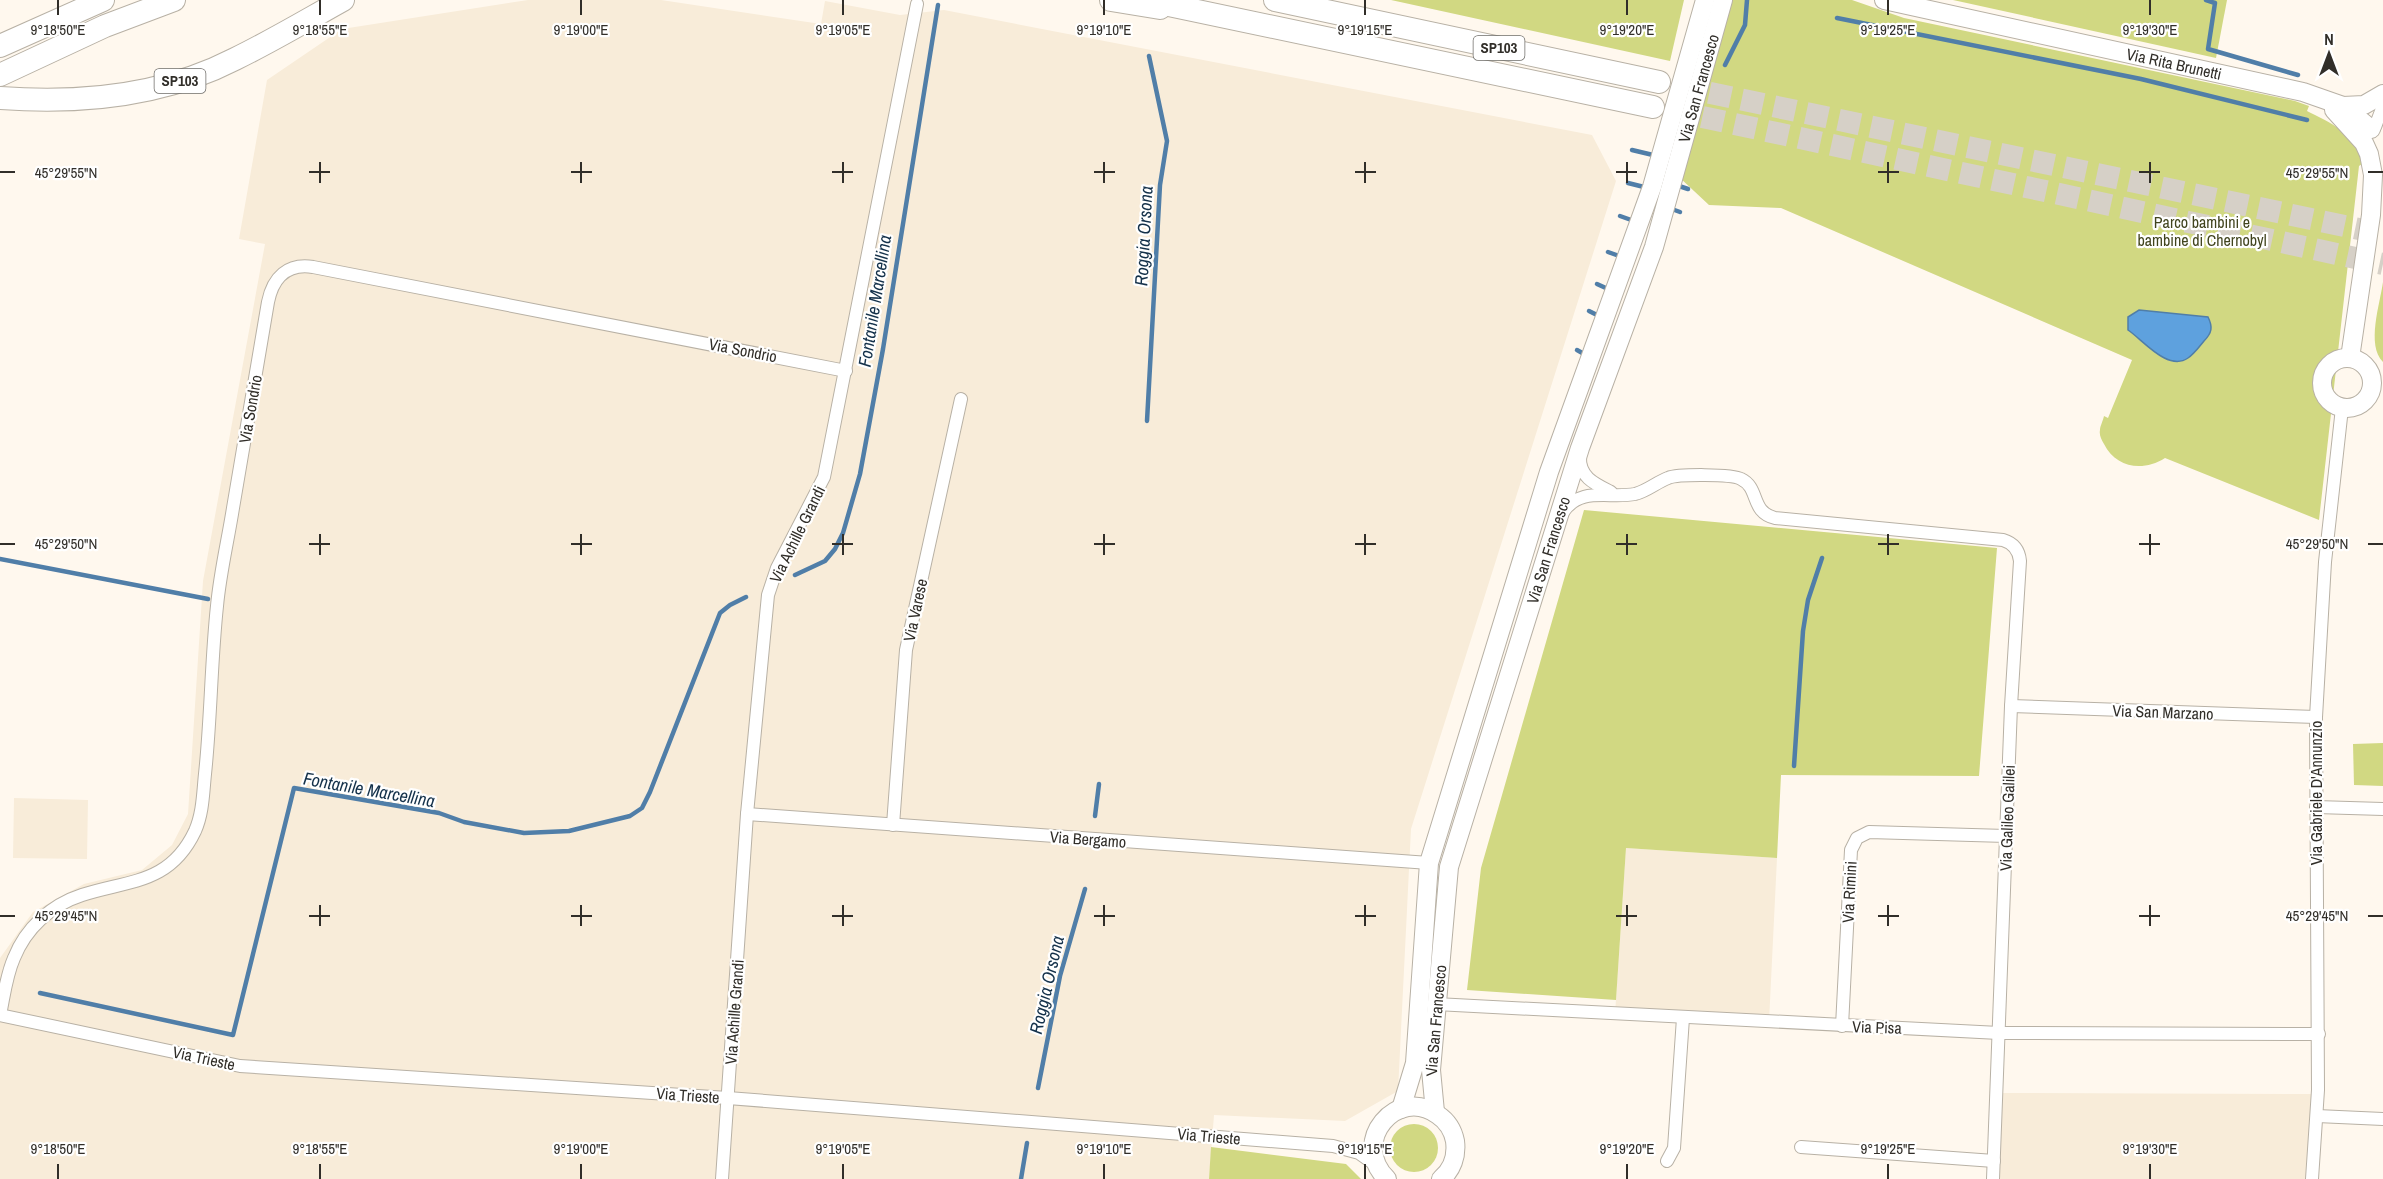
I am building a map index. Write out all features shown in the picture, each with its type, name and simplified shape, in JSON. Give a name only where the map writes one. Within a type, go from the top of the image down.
[{"type":"highway","points":[[0,46],[103,0]]},
{"type":"highway","points":[[0,75],[89,33],[174,0]]},
{"type":"highway","name":"SP103","points":[[0,99],[51,101],[93,99],[176,82],[235,60],[343,0]]},
{"type":"highway","name":"SP103","points":[[1111,0],[1255,23]]},
{"type":"highway","name":"SP103","points":[[1145,0],[1653,107]]},
{"type":"highway","name":"SP103","points":[[1275,0],[1659,82]]},
{"type":"street","name":"Via San Francesco","points":[[1401,1109],[1415,1063],[1429,863],[1549,472],[1652,187],[1705,0]]},
{"type":"street","name":"Via San Francesco","points":[[1435,1112],[1431,1078],[1449,867],[1580,448],[1654,247],[1723,0]]},
{"type":"street","name":"Via Rita Brunetti","points":[[1884,0],[2260,81],[2324,99],[2343,106],[2375,141]]},
{"type":"street","name":"Via Achille Grandi","points":[[722,1179],[747,814],[768,595],[777,568],[824,477],[917,4]]},
{"type":"street","points":[[2343,106],[2364,105],[2383,94]]},
{"type":"street","points":[[2324,99],[2375,141]]},
{"type":"street","points":[[2350,358],[2366,253],[2375,141],[2383,106]]},
{"type":"street","name":"Via Sondrio","points":[[0,1015],[7,977],[14,957],[24,938],[39,921],[56,907],[76,897],[131,884],[157,873],[179,856],[197,827],[202,811],[207,763],[217,605],[268,302],[272,288],[283,272],[299,266],[313,267],[846,371]]},
{"type":"street","points":[[2350,358],[2363,364],[2378,384],[2357,407],[2342,408],[2327,400],[2321,384],[2327,368],[2333,362],[2350,358]]},
{"type":"street","name":"Via Varese","points":[[893,825],[906,650],[961,399]]},
{"type":"street","name":"Via Gabriele D'Annunzio","points":[[2313,1179],[2319,1034],[2316,717],[2325,562],[2342,408]]},
{"type":"street","points":[[1580,448],[1582,472],[1592,482],[1615,494]]},
{"type":"street","name":"Via Galileo Galilei","points":[[1615,494],[1638,493],[1674,476],[1736,477],[1749,484],[1758,507],[1769,517],[2003,540],[2017,550],[2020,561],[2011,706],[1993,1179]]},
{"type":"street","points":[[1560,516],[1576,498],[1615,494]]},
{"type":"street","name":"Via San Marzano","points":[[2011,706],[2316,717]]},
{"type":"street","points":[[2316,807],[2383,809]]},
{"type":"street","name":"Via Bergamo","points":[[747,814],[1429,863]]},
{"type":"street","name":"Via Rimini","points":[[1842,1026],[1851,850],[1857,838],[1869,832],[2006,836]]},
{"type":"street","name":"Via Pisa","points":[[1436,1004],[1999,1033],[2319,1034]]},
{"type":"street","name":"Via Trieste","points":[[0,1015],[240,1066],[728,1098],[1338,1147],[1359,1153],[1382,1172]]},
{"type":"street","points":[[1667,1161],[1674,1148],[1683,1018]]},
{"type":"street","points":[[1382,1172],[1373,1150],[1376,1131],[1385,1119],[1401,1109],[1418,1107],[1435,1112],[1449,1125],[1455,1144],[1452,1163],[1441,1179]]},
{"type":"street","points":[[2316,1116],[2383,1119]]},
{"type":"street","points":[[1801,1147],[1994,1161]]},
{"type":"shaded area","points":[[528,0],[661,0],[821,24],[825,1],[900,15],[944,10],[1592,135],[1616,181],[1411,829],[1398,1091],[1345,1121],[1214,1115],[1209,1179],[0,1179],[0,958],[33,912],[84,884],[142,870],[172,845],[188,814],[203,581],[265,244],[239,239],[267,80],[342,29]]},
{"type":"shaded area","points":[[14,798],[88,800],[87,859],[13,858]]},
{"type":"shaded area","points":[[1626,848],[1777,858],[1769,1022],[1615,1014]]},
{"type":"shaded area","points":[[1997,1093],[2318,1094],[2312,1179],[1993,1179]]},
{"type":"green space","points":[[1391,0],[1684,0],[1670,61]]},
{"type":"green space","name":"Parco bambini e bambine di Chernobyl","points":[[1727,0],[1852,0],[1904,18],[2295,101],[2309,106],[2307,111],[2333,125],[2350,138],[2361,154],[2362,164],[2359,166],[2319,520],[2165,458],[2139,466],[2123,463],[2116,458],[2109,452],[2102,440],[2100,428],[2104,416],[2108,418],[2132,360],[1781,208],[1709,205],[1679,177]]},
{"type":"green space","points":[[1953,0],[2227,0],[2216,58]]},
{"type":"green space","points":[[2383,282],[2383,362],[2375,345],[2375,335]]},
{"type":"green space","points":[[1584,510],[1997,548],[1979,776],[1781,775],[1777,858],[1626,848],[1616,1000],[1467,990],[1481,868]]},
{"type":"green space","points":[[2383,743],[2383,786],[2354,785],[2353,744]]},
{"type":"green space","points":[[1409,1124],[1419,1124],[1431,1131],[1438,1143],[1438,1153],[1431,1165],[1419,1172],[1409,1172],[1394,1161],[1390,1153],[1390,1143],[1401,1128]]},
{"type":"green space","points":[[1211,1147],[1346,1164],[1361,1179],[1209,1179]]},
{"type":"water","points":[[2139,310],[2208,317],[2211,324],[2210,333],[2188,358],[2172,361],[2156,353],[2128,330],[2128,317]]},
{"type":"waterway","points":[[1725,65],[1745,25],[1747,0]]},
{"type":"waterway","points":[[2206,0],[2215,3],[2208,49],[2298,75]]},
{"type":"waterway","name":"Fontanile Marcellina","points":[[795,575],[825,561],[835,549],[843,533],[860,474],[883,349],[938,5]]},
{"type":"waterway","points":[[1837,18],[2141,79],[2307,120]]},
{"type":"waterway","name":"Roggia Orsona","points":[[1147,421],[1160,185],[1167,141],[1149,56]]},
{"type":"waterway","points":[[1632,150],[1653,155]]},
{"type":"waterway","points":[[1628,183],[1644,187]]},
{"type":"waterway","points":[[1676,185],[1688,189]]},
{"type":"waterway","points":[[1669,208],[1680,212]]},
{"type":"waterway","points":[[1620,216],[1634,221]]},
{"type":"waterway","points":[[1608,252],[1622,257]]},
{"type":"waterway","points":[[1597,284],[1608,289]]},
{"type":"waterway","points":[[1589,311],[1599,316]]},
{"type":"waterway","points":[[1577,350],[1584,354]]},
{"type":"waterway","points":[[1794,766],[1803,631],[1808,600],[1822,558]]},
{"type":"waterway","points":[[0,559],[208,599]]},
{"type":"waterway","name":"Fontanile Marcellina","points":[[40,993],[233,1035],[294,788],[439,813],[464,822],[524,833],[569,831],[630,816],[642,808],[650,792],[720,613],[746,597]]},
{"type":"waterway","name":"Roggia Orsona","points":[[1095,816],[1099,784]]},
{"type":"waterway","name":"Roggia Orsona","points":[[1038,1088],[1060,976],[1085,889]]},
{"type":"waterway","name":"Roggia Orsona","points":[[1021,1179],[1027,1143]]},
{"type":"tunnel","points":[[1677,86],[2383,234]]},
{"type":"tunnel","points":[[1670,110],[2383,264]]}]
